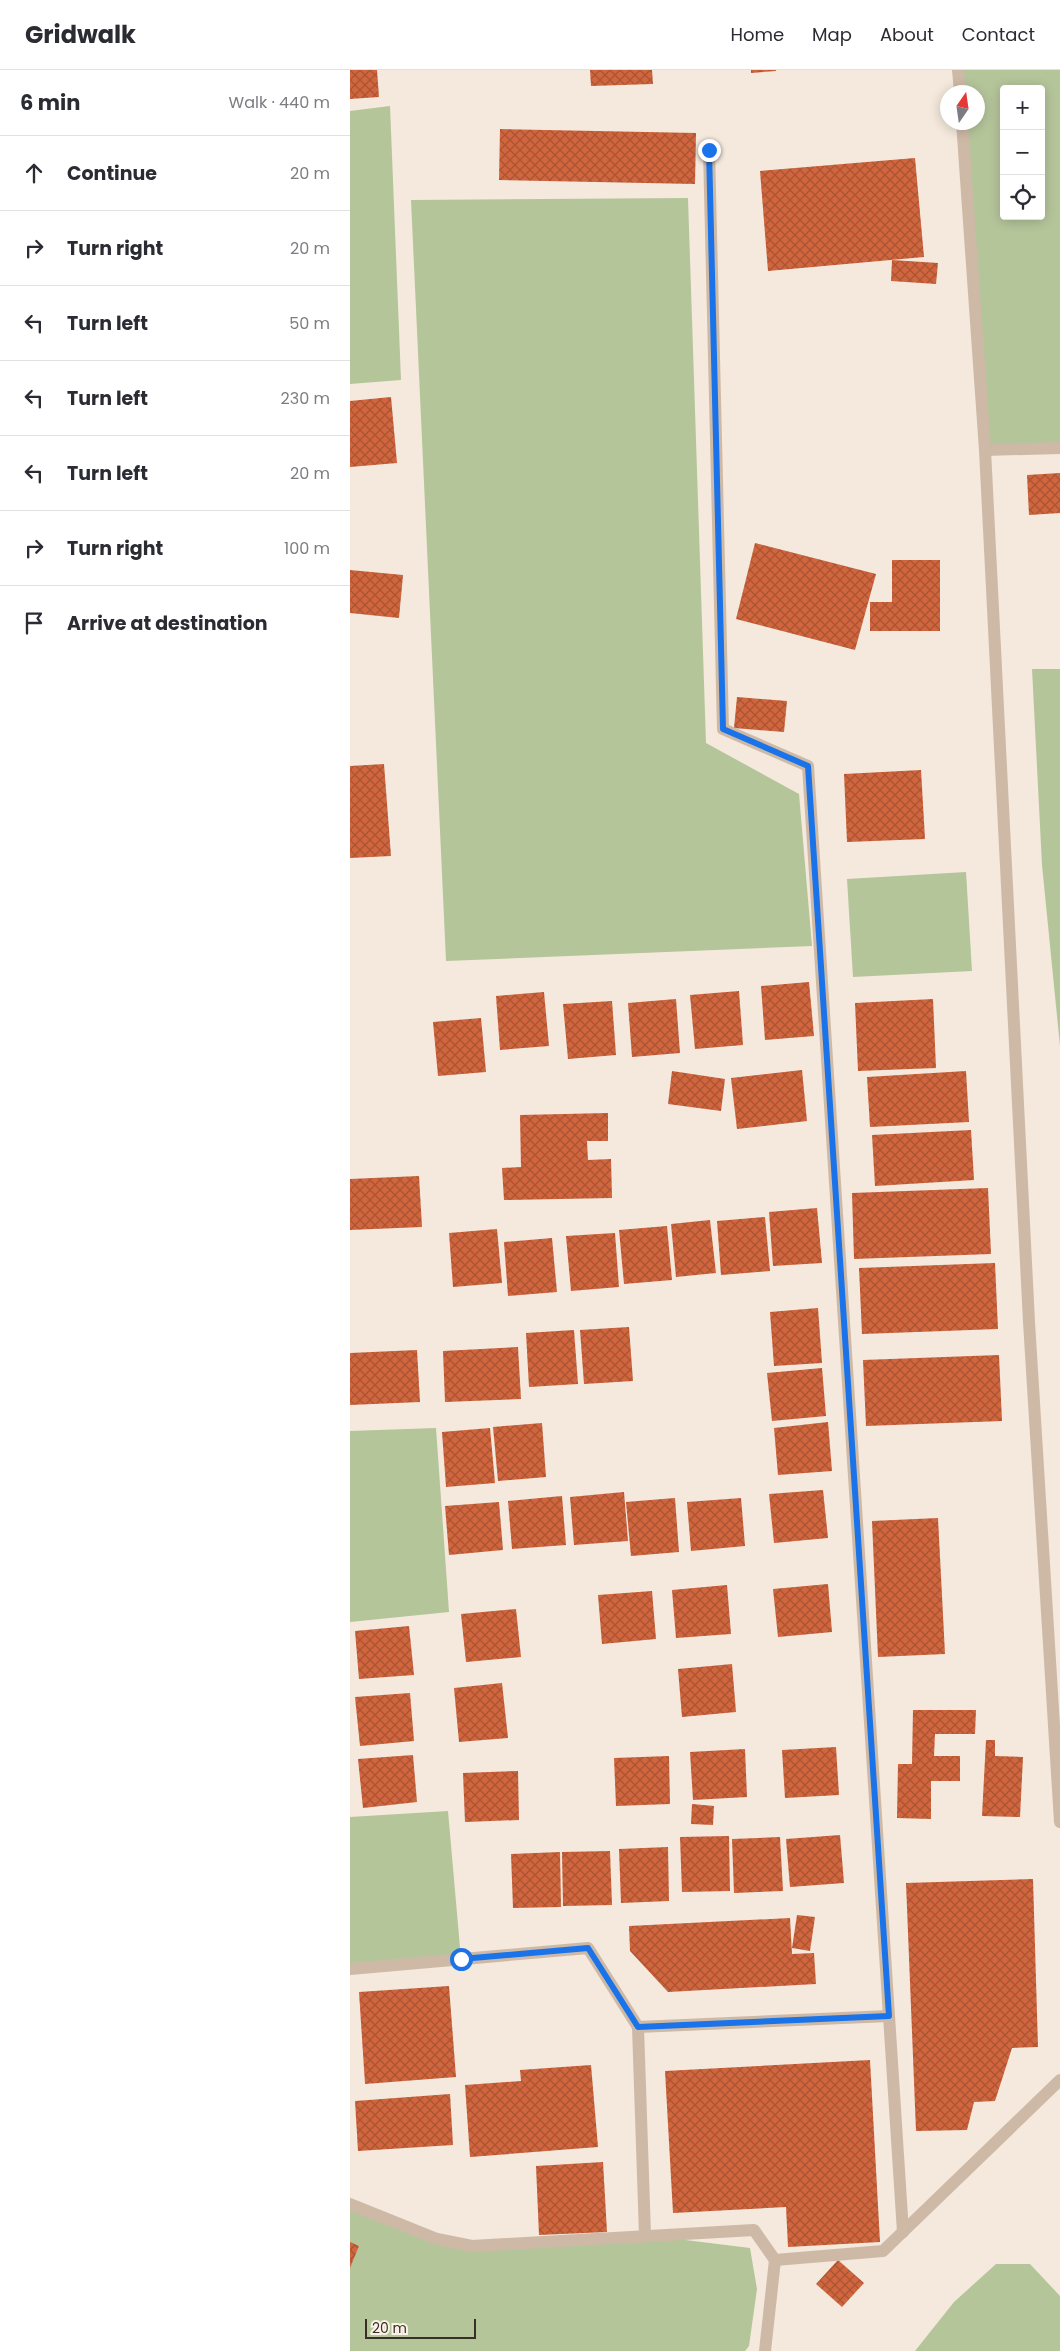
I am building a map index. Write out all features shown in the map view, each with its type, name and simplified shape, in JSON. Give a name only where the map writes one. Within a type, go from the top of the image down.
[{"type":"street","points":[[958,70],[959,85]]},
{"type":"street","points":[[963,130],[985,450],[1028,1322],[1060,1822]]},
{"type":"street","points":[[709,150],[723,729],[808,766],[903,2232]]},
{"type":"street","points":[[985,450],[1060,448]]},
{"type":"street","points":[[350,1969],[588,1948],[638,2027],[645,2235]]},
{"type":"street","points":[[638,2027],[889,2016]]},
{"type":"street","points":[[775,2260],[883,2251],[1060,2080]]},
{"type":"street","points":[[350,2204],[437,2238],[472,2246],[754,2230],[775,2260],[765,2351]]},
{"type":"green space","points":[[958,70],[1060,70],[1060,448],[985,450],[962,130],[985,130],[985,85],[959,85]]},
{"type":"green space","points":[[390,106],[401,380],[350,384],[350,111]]},
{"type":"green space","points":[[688,198],[706,743],[799,794],[812,946],[446,961],[411,200]]},
{"type":"green space","points":[[1032,669],[1060,669],[1060,1046],[1042,865]]},
{"type":"green space","points":[[966,872],[972,971],[853,977],[847,879]]},
{"type":"green space","points":[[436,1428],[449,1612],[350,1622],[350,1431]]},
{"type":"green space","points":[[448,1811],[461,1959],[350,1969],[350,1817]]},
{"type":"green space","points":[[350,2204],[472,2246],[645,2235],[750,2248],[757,2289],[749,2346],[745,2351],[350,2351]]},
{"type":"green space","points":[[996,2264],[1030,2264],[1060,2296],[1060,2351],[915,2351],[954,2302]]},
{"type":"building","points":[[350,70],[377,70],[379,97],[350,99]]},
{"type":"building","points":[[590,70],[652,70],[653,84],[591,86]]},
{"type":"building","points":[[751,70],[776,70],[776,71],[751,73]]},
{"type":"building","points":[[500,129],[696,133],[695,184],[499,180]]},
{"type":"building","points":[[915,158],[924,257],[768,271],[760,171]]},
{"type":"building","points":[[892,260],[938,263],[936,284],[891,281]]},
{"type":"building","points":[[391,397],[397,463],[350,467],[350,401]]},
{"type":"building","points":[[1060,473],[1060,513],[1029,515],[1027,475]]},
{"type":"building","points":[[755,543],[876,574],[855,650],[736,619]]},
{"type":"building","points":[[892,560],[940,560],[940,631],[870,631],[870,602],[892,602]]},
{"type":"building","points":[[350,570],[403,575],[399,618],[350,613]]},
{"type":"building","points":[[737,697],[787,701],[784,732],[734,728]]},
{"type":"building","points":[[384,764],[391,856],[350,858],[350,766]]},
{"type":"building","points":[[921,770],[925,839],[847,842],[844,774]]},
{"type":"building","points":[[809,982],[814,1036],[765,1040],[761,986]]},
{"type":"building","points":[[739,991],[743,1045],[695,1049],[690,995]]},
{"type":"building","points":[[544,992],[549,1046],[500,1050],[496,996]]},
{"type":"building","points":[[676,999],[680,1053],[632,1057],[628,1003]]},
{"type":"building","points":[[933,999],[936,1068],[858,1071],[855,1003]]},
{"type":"building","points":[[612,1001],[616,1055],[568,1059],[563,1004]]},
{"type":"building","points":[[481,1018],[486,1072],[438,1076],[433,1022]]},
{"type":"building","points":[[802,1070],[807,1121],[737,1129],[731,1078]]},
{"type":"building","points":[[672,1071],[725,1079],[721,1111],[668,1104]]},
{"type":"building","points":[[966,1071],[969,1122],[870,1127],[867,1077]]},
{"type":"building","points":[[608,1113],[608,1141],[587,1141],[588,1160],[611,1159],[612,1198],[504,1200],[502,1168],[521,1167],[520,1115]]},
{"type":"building","points":[[971,1130],[974,1180],[875,1186],[872,1135]]},
{"type":"building","points":[[419,1176],[422,1227],[350,1230],[350,1179]]},
{"type":"building","points":[[988,1188],[991,1254],[854,1259],[852,1193]]},
{"type":"building","points":[[817,1208],[822,1263],[773,1266],[769,1212]]},
{"type":"building","points":[[765,1217],[770,1271],[721,1275],[717,1221]]},
{"type":"building","points":[[710,1220],[716,1273],[676,1277],[671,1224]]},
{"type":"building","points":[[667,1226],[672,1280],[624,1284],[619,1230]]},
{"type":"building","points":[[497,1229],[502,1283],[453,1287],[449,1233]]},
{"type":"building","points":[[615,1233],[619,1287],[571,1291],[566,1236]]},
{"type":"building","points":[[552,1238],[557,1292],[508,1296],[504,1242]]},
{"type":"building","points":[[995,1263],[998,1329],[862,1334],[859,1268]]},
{"type":"building","points":[[818,1308],[822,1363],[774,1366],[770,1312]]},
{"type":"building","points":[[629,1327],[633,1381],[584,1384],[580,1330]]},
{"type":"building","points":[[574,1330],[578,1384],[529,1387],[526,1333]]},
{"type":"building","points":[[518,1347],[521,1399],[445,1402],[443,1351]]},
{"type":"building","points":[[417,1350],[420,1402],[350,1405],[350,1353]]},
{"type":"building","points":[[999,1355],[1002,1421],[866,1426],[863,1360]]},
{"type":"building","points":[[822,1368],[826,1416],[772,1421],[767,1373]]},
{"type":"building","points":[[828,1422],[832,1471],[778,1475],[774,1428]]},
{"type":"building","points":[[542,1423],[546,1477],[498,1481],[493,1427]]},
{"type":"building","points":[[490,1428],[495,1483],[446,1487],[442,1432]]},
{"type":"building","points":[[823,1490],[828,1538],[774,1543],[769,1494]]},
{"type":"building","points":[[624,1492],[628,1541],[574,1545],[570,1497]]},
{"type":"building","points":[[562,1496],[566,1545],[512,1549],[508,1501]]},
{"type":"building","points":[[675,1498],[679,1552],[631,1556],[626,1502]]},
{"type":"building","points":[[741,1498],[745,1546],[691,1551],[687,1502]]},
{"type":"building","points":[[499,1502],[503,1550],[449,1555],[445,1506]]},
{"type":"building","points":[[938,1518],[945,1654],[878,1657],[872,1521]]},
{"type":"building","points":[[828,1584],[832,1632],[778,1637],[773,1589]]},
{"type":"building","points":[[727,1585],[731,1634],[676,1638],[672,1590]]},
{"type":"building","points":[[652,1591],[656,1639],[602,1644],[598,1595]]},
{"type":"building","points":[[516,1609],[521,1657],[466,1662],[461,1614]]},
{"type":"building","points":[[409,1626],[414,1675],[359,1679],[355,1631]]},
{"type":"building","points":[[732,1664],[736,1712],[682,1717],[678,1669]]},
{"type":"building","points":[[502,1683],[508,1738],[459,1742],[454,1688]]},
{"type":"building","points":[[410,1693],[414,1741],[360,1746],[355,1697]]},
{"type":"building","points":[[913,1710],[976,1710],[975,1734],[935,1734],[934,1756],[960,1756],[960,1781],[931,1781],[931,1819],[897,1818],[898,1764],[912,1764]]},
{"type":"building","points":[[986,1740],[995,1740],[995,1756],[1023,1757],[1020,1817],[982,1816]]},
{"type":"building","points":[[836,1747],[839,1795],[785,1798],[782,1750]]},
{"type":"building","points":[[745,1749],[747,1797],[693,1800],[690,1752]]},
{"type":"building","points":[[413,1755],[417,1802],[363,1808],[358,1759]]},
{"type":"building","points":[[669,1756],[670,1804],[616,1806],[614,1758]]},
{"type":"building","points":[[518,1771],[519,1820],[465,1822],[463,1773]]},
{"type":"building","points":[[692,1804],[714,1806],[713,1825],[691,1824]]},
{"type":"building","points":[[840,1835],[844,1883],[790,1887],[786,1839]]},
{"type":"building","points":[[729,1836],[730,1891],[682,1892],[680,1837]]},
{"type":"building","points":[[780,1837],[783,1891],[734,1893],[732,1839]]},
{"type":"building","points":[[668,1847],[669,1901],[621,1903],[619,1849]]},
{"type":"building","points":[[610,1851],[612,1905],[563,1906],[562,1852]]},
{"type":"building","points":[[560,1852],[561,1907],[513,1908],[511,1854]]},
{"type":"building","points":[[1033,1879],[1038,2047],[1012,2048],[995,2101],[974,2102],[967,2130],[916,2131],[906,1883]]},
{"type":"building","points":[[797,1915],[815,1917],[810,1951],[792,1948]]},
{"type":"building","points":[[790,1918],[792,1954],[814,1953],[816,1984],[668,1992],[630,1951],[629,1926]]},
{"type":"building","points":[[449,1986],[456,2077],[365,2084],[359,1992]]},
{"type":"building","points":[[870,2060],[880,2242],[788,2247],[786,2207],[673,2213],[665,2071]]},
{"type":"building","points":[[591,2065],[598,2147],[470,2157],[465,2085],[521,2081],[520,2070]]},
{"type":"building","points":[[450,2094],[453,2145],[358,2151],[355,2101]]},
{"type":"building","points":[[603,2162],[607,2232],[539,2235],[536,2166]]},
{"type":"building","points":[[350,2242],[359,2246],[350,2268]]},
{"type":"building","points":[[838,2260],[864,2283],[842,2307],[816,2284]]},
{"type":"route","points":[[461,1959],[588,1948],[638,2027],[889,2016],[808,766],[723,729],[709,150]]}]
